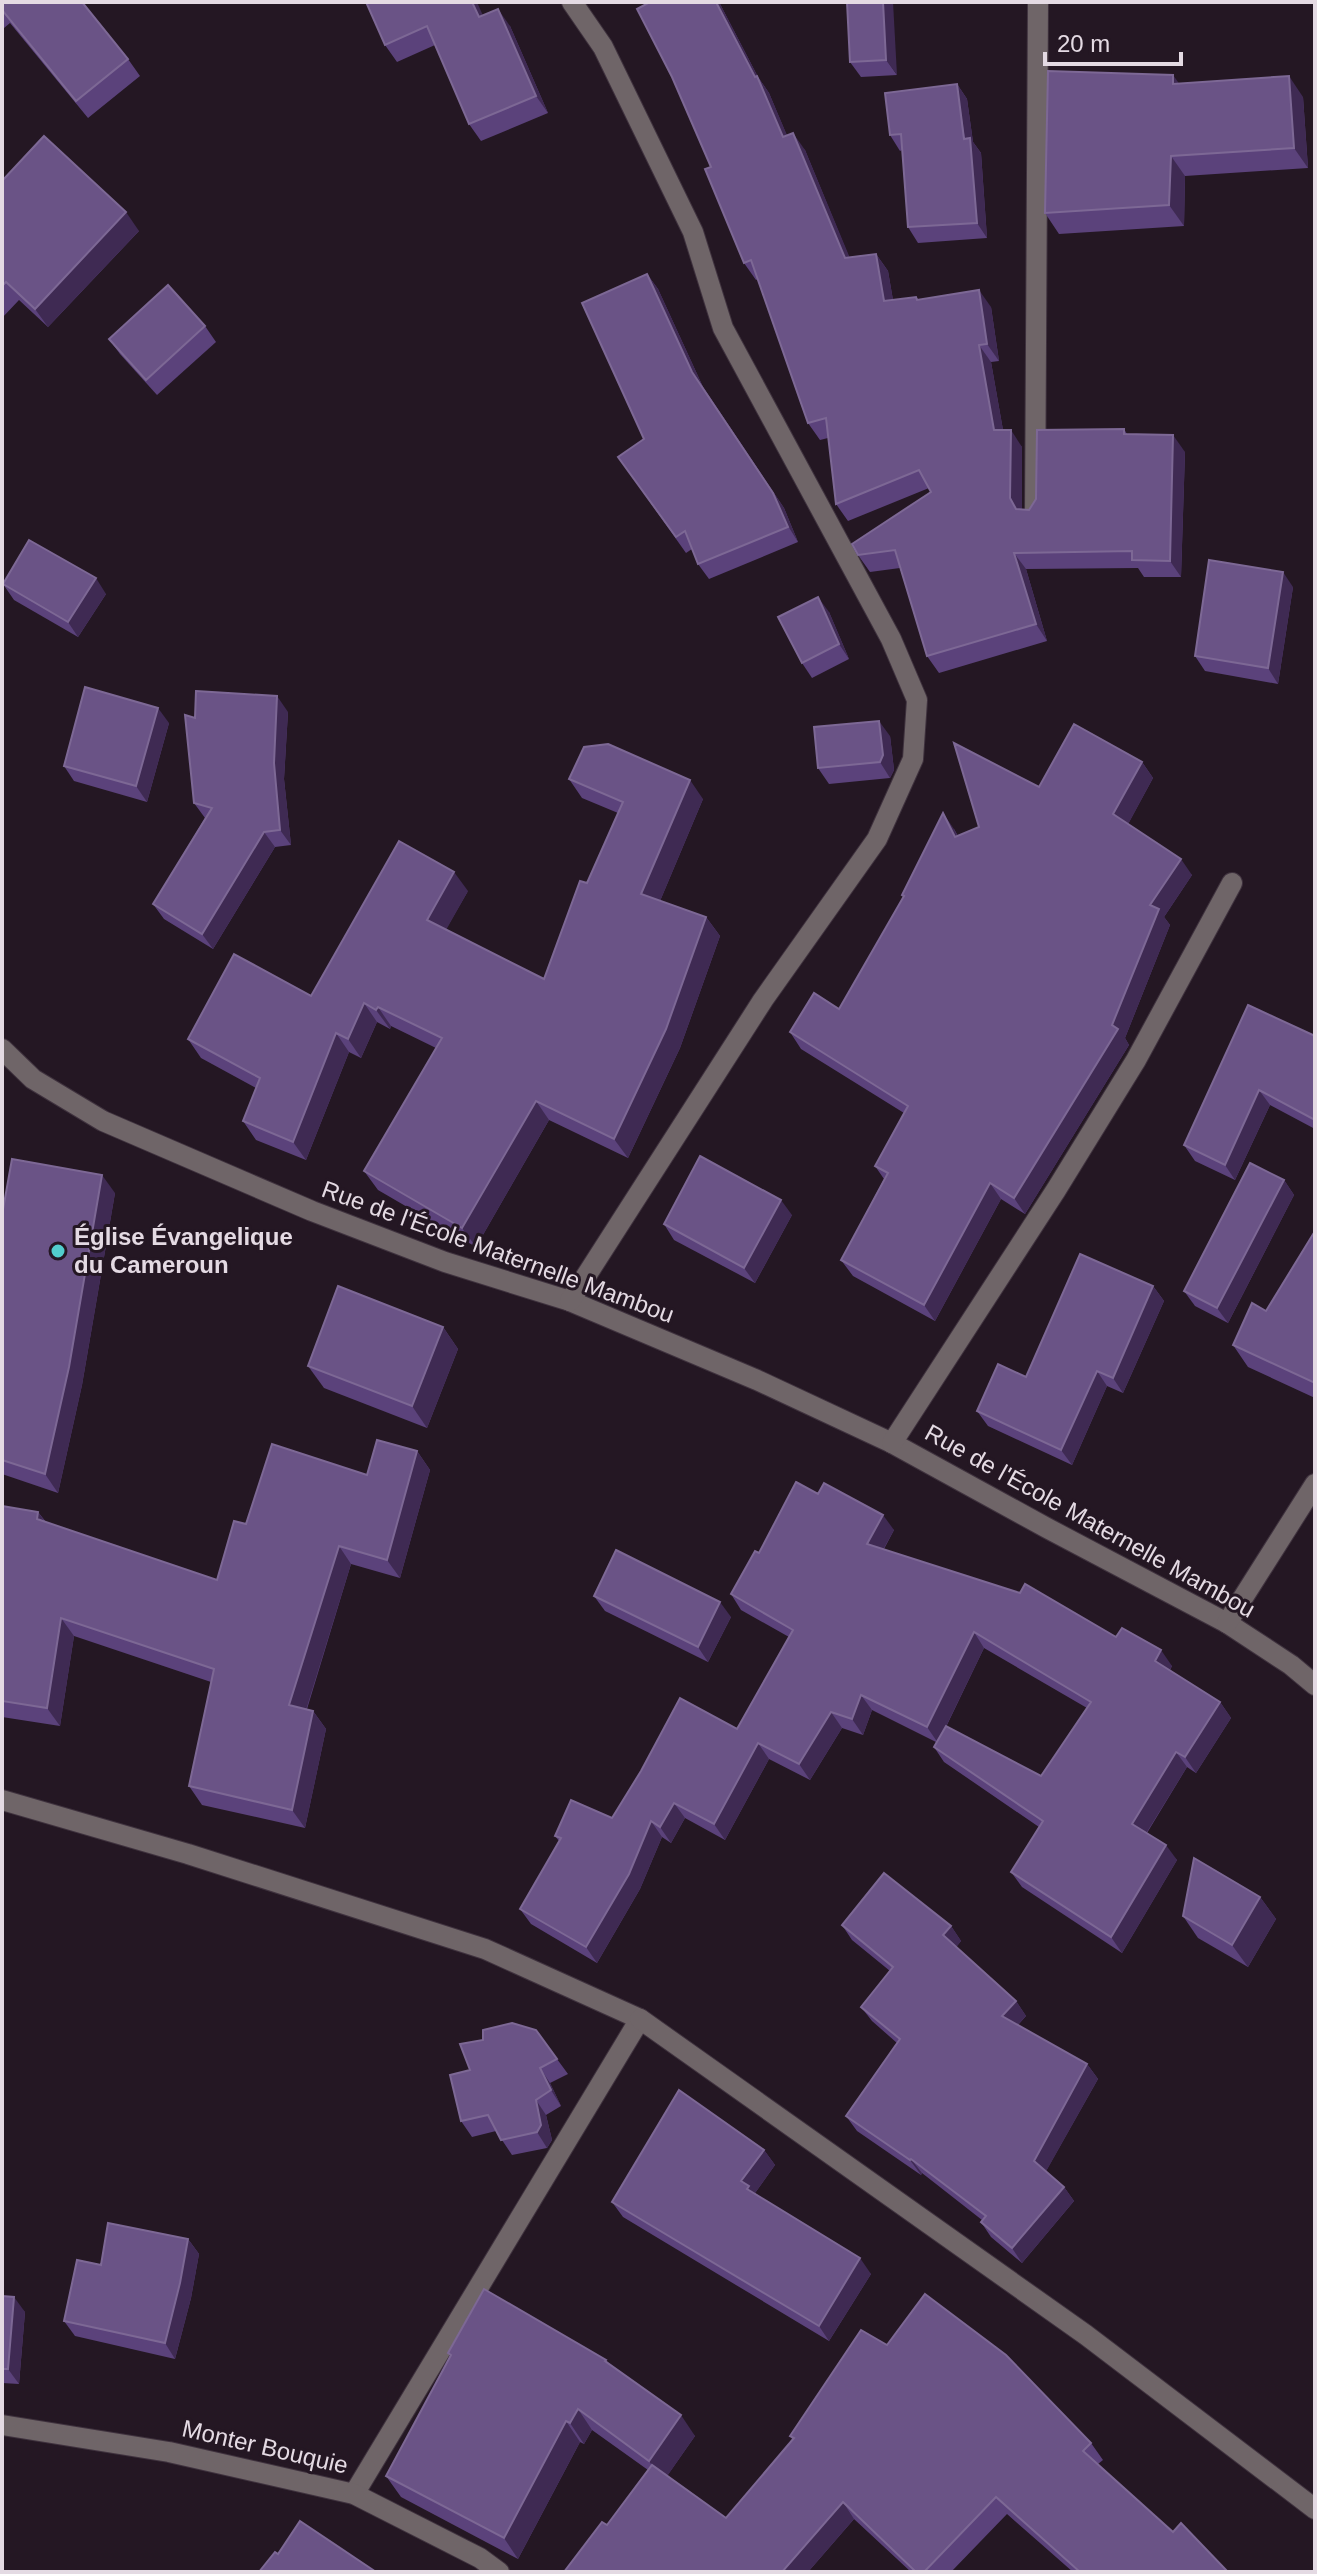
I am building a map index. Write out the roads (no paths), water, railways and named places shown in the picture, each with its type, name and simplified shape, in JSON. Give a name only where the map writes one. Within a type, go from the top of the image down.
[{"type":"street","points":[[570,1301],[763,1000],[877,839],[913,759],[917,700],[891,639],[723,328],[693,232],[603,47],[572,2]]},
{"type":"street","points":[[1035,515],[1038,2]]},
{"type":"street","points":[[892,1443],[1136,1060],[1232,883]]},
{"type":"street","name":"Rue de l'École Maternelle Mambou","points":[[2,1049],[33,1079],[103,1121],[326,1216],[445,1262],[570,1301],[757,1380],[892,1443],[1227,1623],[1291,1665],[1315,1685]]},
{"type":"street","points":[[1227,1623],[1315,1484]]},
{"type":"street","points":[[2,1800],[188,1854],[485,1949],[640,2019],[1086,2335],[1315,2509]]},
{"type":"street","points":[[354,2494],[640,2019]]},
{"type":"street","name":"Monter Bouquie","points":[[2,2425],[169,2452],[354,2494],[480,2558],[499,2572]]},
{"type":"place","name":"Église Évangelique du Cameroun","points":[[58,1251]]}]
